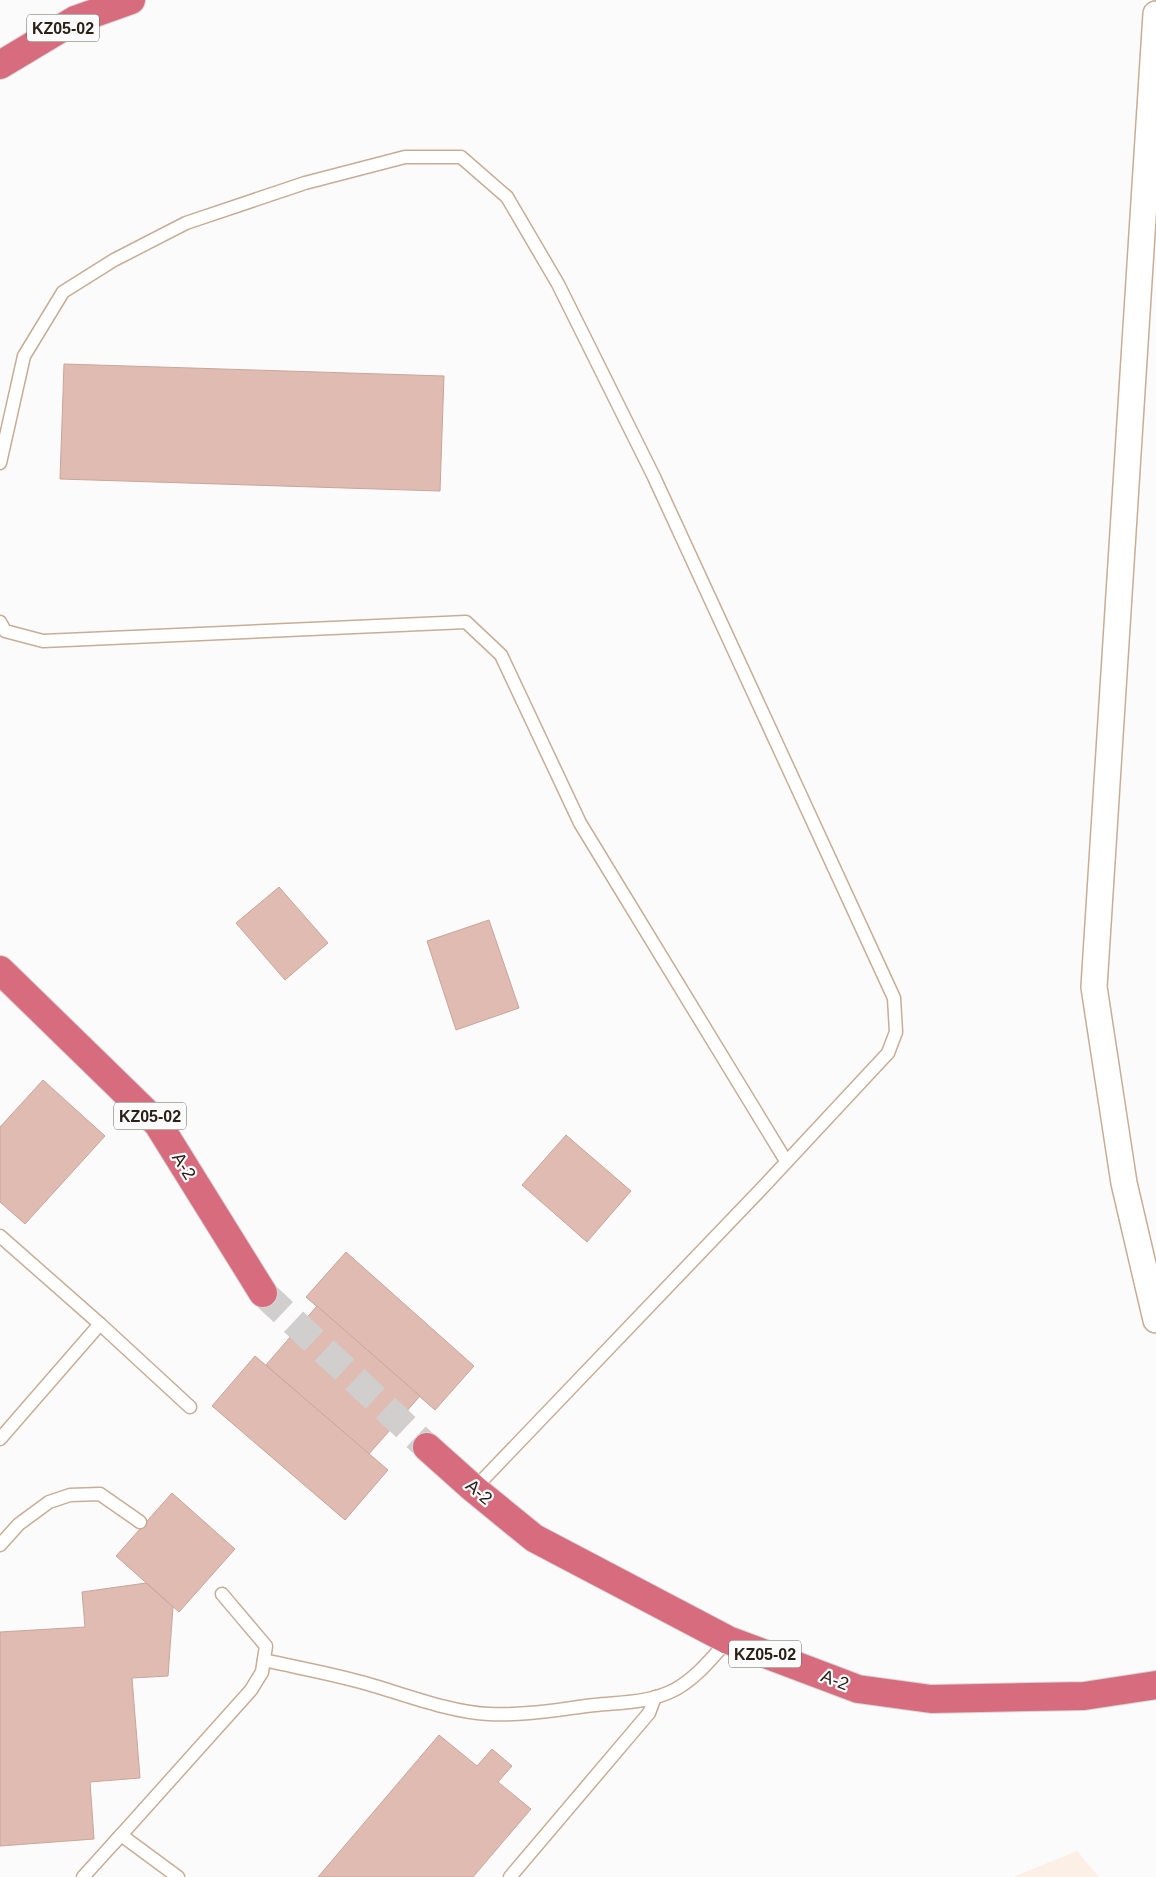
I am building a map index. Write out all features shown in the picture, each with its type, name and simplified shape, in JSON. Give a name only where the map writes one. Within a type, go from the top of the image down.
[{"type":"highway","name":"KZ05-02","points":[[0,65],[75,20],[131,0]]},
{"type":"highway","name":"A-2","points":[[0,970],[158,1124],[263,1293]]},
{"type":"highway","name":"A-2","points":[[427,1447],[474,1489],[534,1538],[728,1640],[858,1689],[931,1699],[1084,1696],[1156,1685]]},
{"type":"street","points":[[1156,14],[1094,987],[1124,1183],[1156,1320]]},
{"type":"lane","points":[[0,462],[24,356],[63,292],[114,260],[186,223],[305,183],[405,157],[462,157],[507,197],[558,284],[654,477],[894,998],[896,1032],[888,1053],[474,1489]]},
{"type":"lane","points":[[0,622],[5,631],[43,641],[466,622],[501,655],[580,822],[786,1161]]},
{"type":"lane","points":[[0,1236],[190,1406]]},
{"type":"lane","points":[[0,1439],[100,1324]]},
{"type":"lane","points":[[0,1545],[19,1524],[48,1502],[70,1495],[100,1494],[140,1522]]},
{"type":"lane","points":[[83,1877],[251,1690],[262,1672],[266,1646],[222,1594]]},
{"type":"lane","points":[[264,1660],[356,1680],[450,1707],[487,1714],[525,1714],[640,1702],[655,1697],[675,1689],[700,1671],[728,1640]]},
{"type":"lane","points":[[510,1877],[649,1713],[655,1697]]},
{"type":"lane","points":[[113,1844],[121,1835],[176,1876]]},
{"type":"shaded area","points":[[1077,1851],[1099,1877],[1013,1877]]},
{"type":"building","points":[[64,364],[444,376],[440,491],[60,479]]},
{"type":"building","points":[[279,887],[328,943],[285,980],[236,923]]},
{"type":"building","points":[[489,920],[519,1008],[456,1030],[427,941]]},
{"type":"building","points":[[43,1080],[105,1136],[25,1224],[0,1202],[0,1127]]},
{"type":"building","points":[[566,1135],[631,1191],[587,1242],[522,1185]]},
{"type":"building","points":[[346,1252],[474,1366],[435,1410],[306,1297]]},
{"type":"building","points":[[317,1306],[420,1396],[368,1455],[266,1365]]},
{"type":"building","points":[[255,1356],[388,1470],[345,1520],[212,1406]]},
{"type":"building","points":[[172,1493],[235,1549],[179,1612],[116,1556]]},
{"type":"building","points":[[146,1583],[173,1607],[168,1676],[132,1678],[140,1778],[90,1782],[94,1839],[0,1846],[0,1632],[85,1627],[82,1592]]},
{"type":"building","points":[[439,1735],[477,1766],[492,1749],[512,1766],[498,1782],[531,1809],[473,1877],[318,1877]]},
{"type":"tunnel","points":[[263,1293],[427,1447]]}]
